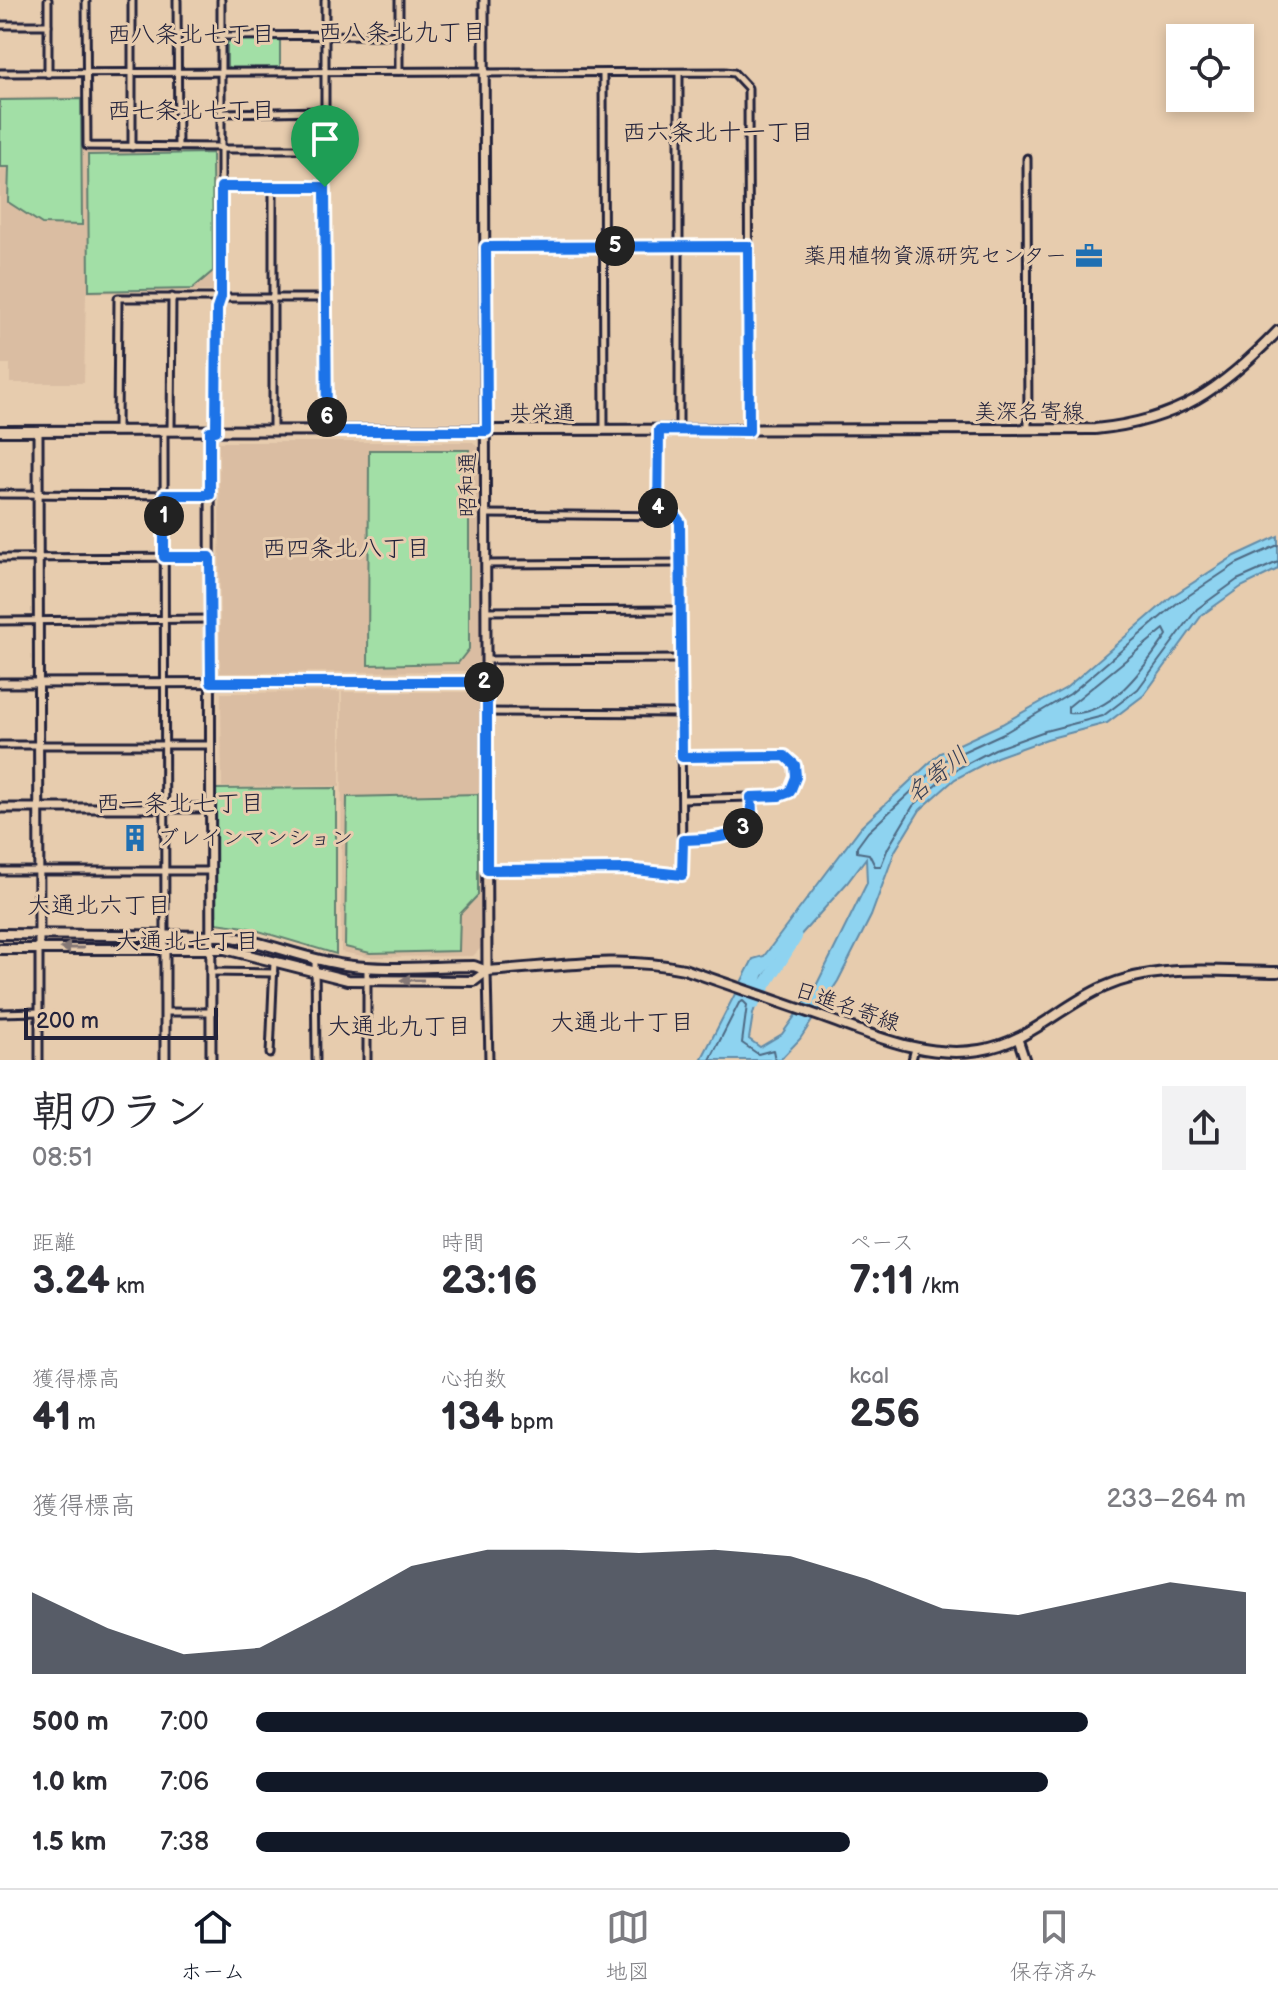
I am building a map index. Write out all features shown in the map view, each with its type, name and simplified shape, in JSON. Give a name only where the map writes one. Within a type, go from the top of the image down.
[{"type":"main road","name":"美深名寄線","points":[[749,431],[1109,428],[1169,413],[1200,398],[1229,379],[1278,331]]},
{"type":"main road","name":"共栄通","points":[[0,431],[749,431]]},
{"type":"main road","name":"日進名寄線","points":[[0,934],[211,935],[261,943],[315,960],[367,967],[474,966],[487,971],[638,961],[684,969],[915,1048],[964,1052],[996,1047],[1018,1039],[1101,988],[1121,980],[1165,972],[1278,972]]},
{"type":"main road","name":"日進名寄線","points":[[0,949],[210,948],[258,956],[316,974],[348,980],[474,981],[487,971]]},
{"type":"street","points":[[48,0],[48,74]]},
{"type":"street","points":[[86,0],[87,146],[325,149]]},
{"type":"street","points":[[132,0],[132,147]]},
{"type":"street","points":[[177,0],[178,147]]},
{"type":"street","points":[[211,1060],[210,495],[217,309],[221,297],[221,0]]},
{"type":"street","points":[[325,0],[327,431]]},
{"type":"street","points":[[399,0],[399,71]]},
{"type":"street","name":"昭和通","points":[[484,0],[487,971]]},
{"type":"street","points":[[0,25],[48,25]]},
{"type":"street","points":[[221,36],[399,35]]},
{"type":"street","points":[[0,73],[734,73],[748,88],[749,431]]},
{"type":"street","points":[[603,73],[604,430]]},
{"type":"street","points":[[679,73],[679,430]]},
{"type":"street","points":[[221,113],[326,111]]},
{"type":"street","points":[[1027,158],[1028,430]]},
{"type":"street","points":[[221,187],[325,187]]},
{"type":"street","points":[[273,187],[273,431]]},
{"type":"street","points":[[486,247],[748,246]]},
{"type":"street","points":[[165,1060],[164,495],[172,297]]},
{"type":"street","points":[[117,431],[118,298],[326,298]]},
{"type":"street","points":[[658,515],[659,430]]},
{"type":"street","points":[[38,431],[39,1060]]},
{"type":"street","points":[[0,494],[210,495]]},
{"type":"street","points":[[486,514],[676,516],[680,522],[683,799],[682,875],[627,869],[487,870]]},
{"type":"street","points":[[0,558],[210,557]]},
{"type":"street","points":[[486,564],[680,563]]},
{"type":"street","points":[[486,611],[680,610]]},
{"type":"street","points":[[0,621],[210,619]]},
{"type":"street","points":[[487,660],[681,659]]},
{"type":"street","points":[[0,683],[487,682]]},
{"type":"street","points":[[486,712],[682,713]]},
{"type":"street","points":[[0,745],[211,745]]},
{"type":"street","points":[[682,757],[785,756],[795,765],[796,777],[790,792],[779,796],[683,799]]},
{"type":"street","points":[[683,840],[718,839],[744,827],[751,817],[751,797]]},
{"type":"street","points":[[0,808],[210,808]]},
{"type":"street","points":[[0,871],[211,871]]},
{"type":"street","points":[[315,960],[316,1060]]},
{"type":"street","points":[[270,1054],[274,961]]},
{"type":"street","points":[[367,967],[367,1060]]},
{"type":"street","points":[[487,971],[489,1060]]},
{"type":"street","points":[[210,972],[274,973]]},
{"type":"street","points":[[0,1013],[39,1012]]},
{"type":"street","points":[[165,1012],[211,1012]]},
{"type":"street","points":[[1018,1039],[1025,1060]]},
{"type":"street","points":[[912,1060],[915,1048]]},
{"type":"shaded area","points":[[84,97],[84,151],[215,151],[214,291],[86,293],[84,383],[10,383],[10,364],[0,364],[0,98]]},
{"type":"shaded area","points":[[219,442],[473,442],[480,450],[480,666],[474,671],[220,673]]},
{"type":"shaded area","points":[[340,692],[340,786],[222,787],[221,693]]},
{"type":"shaded area","points":[[342,692],[475,692],[479,699],[481,948],[473,956],[369,957],[341,952]]},
{"type":"green space","points":[[230,40],[280,40],[280,68],[230,68],[227,66],[227,44]]},
{"type":"green space","points":[[81,99],[82,225],[42,224],[8,202],[9,167],[0,167],[0,100]]},
{"type":"green space","points":[[212,153],[213,271],[192,289],[89,291],[88,155]]},
{"type":"green space","points":[[369,450],[469,450],[469,649],[458,663],[368,665]]},
{"type":"green space","points":[[336,788],[336,954],[245,927],[216,923],[216,789]]},
{"type":"green space","points":[[478,794],[478,895],[460,914],[459,951],[370,953],[345,947],[347,797]]},
{"type":"water","points":[[1278,536],[1278,569],[1241,587],[1202,615],[1144,695],[1107,723],[1047,739],[997,757],[955,779],[920,810],[895,851],[871,916],[838,981],[800,1039],[780,1060],[701,1060],[753,959],[764,956],[861,827],[940,753],[1002,724],[1066,688],[1171,597],[1233,557]],"holes":[[[866,858],[867,883],[815,988],[782,1034],[760,1047],[749,1039],[764,976]]]},
{"type":"waterway","name":"名寄川","points":[[754,1003],[796,937]]},
{"type":"place","name":"薬用植物資源研究センター","points":[[1089,256]]},
{"type":"place","name":"ブレインマンション","points":[[135,838]]},
{"type":"district","name":"西八条北九丁目","points":[[402,32]]},
{"type":"district","name":"西八条北七丁目","points":[[191,34]]},
{"type":"district","name":"西七条北七丁目","points":[[191,110]]},
{"type":"district","name":"西六条北十一丁目","points":[[718,132]]},
{"type":"district","name":"西四条北八丁目","points":[[346,548]]},
{"type":"district","name":"西一条北七丁目","points":[[180,803]]},
{"type":"district","name":"大通北六丁目","points":[[99,905]]},
{"type":"district","name":"大通北七丁目","points":[[187,941]]},
{"type":"district","name":"大通北十丁目","points":[[622,1022]]},
{"type":"district","name":"大通北九丁目","points":[[399,1026]]},
{"type":"route","points":[[221,187],[325,187],[327,431],[487,431],[486,247],[748,246],[749,431],[659,430],[658,515],[676,516],[680,522],[682,757],[785,756],[795,765],[796,777],[790,792],[779,796],[751,797],[751,817],[744,827],[718,839],[683,840],[682,875],[627,869],[487,870],[487,682],[211,682],[210,557],[164,557],[164,495],[210,495],[210,431],[216,431],[217,309],[221,297],[221,187]]}]
